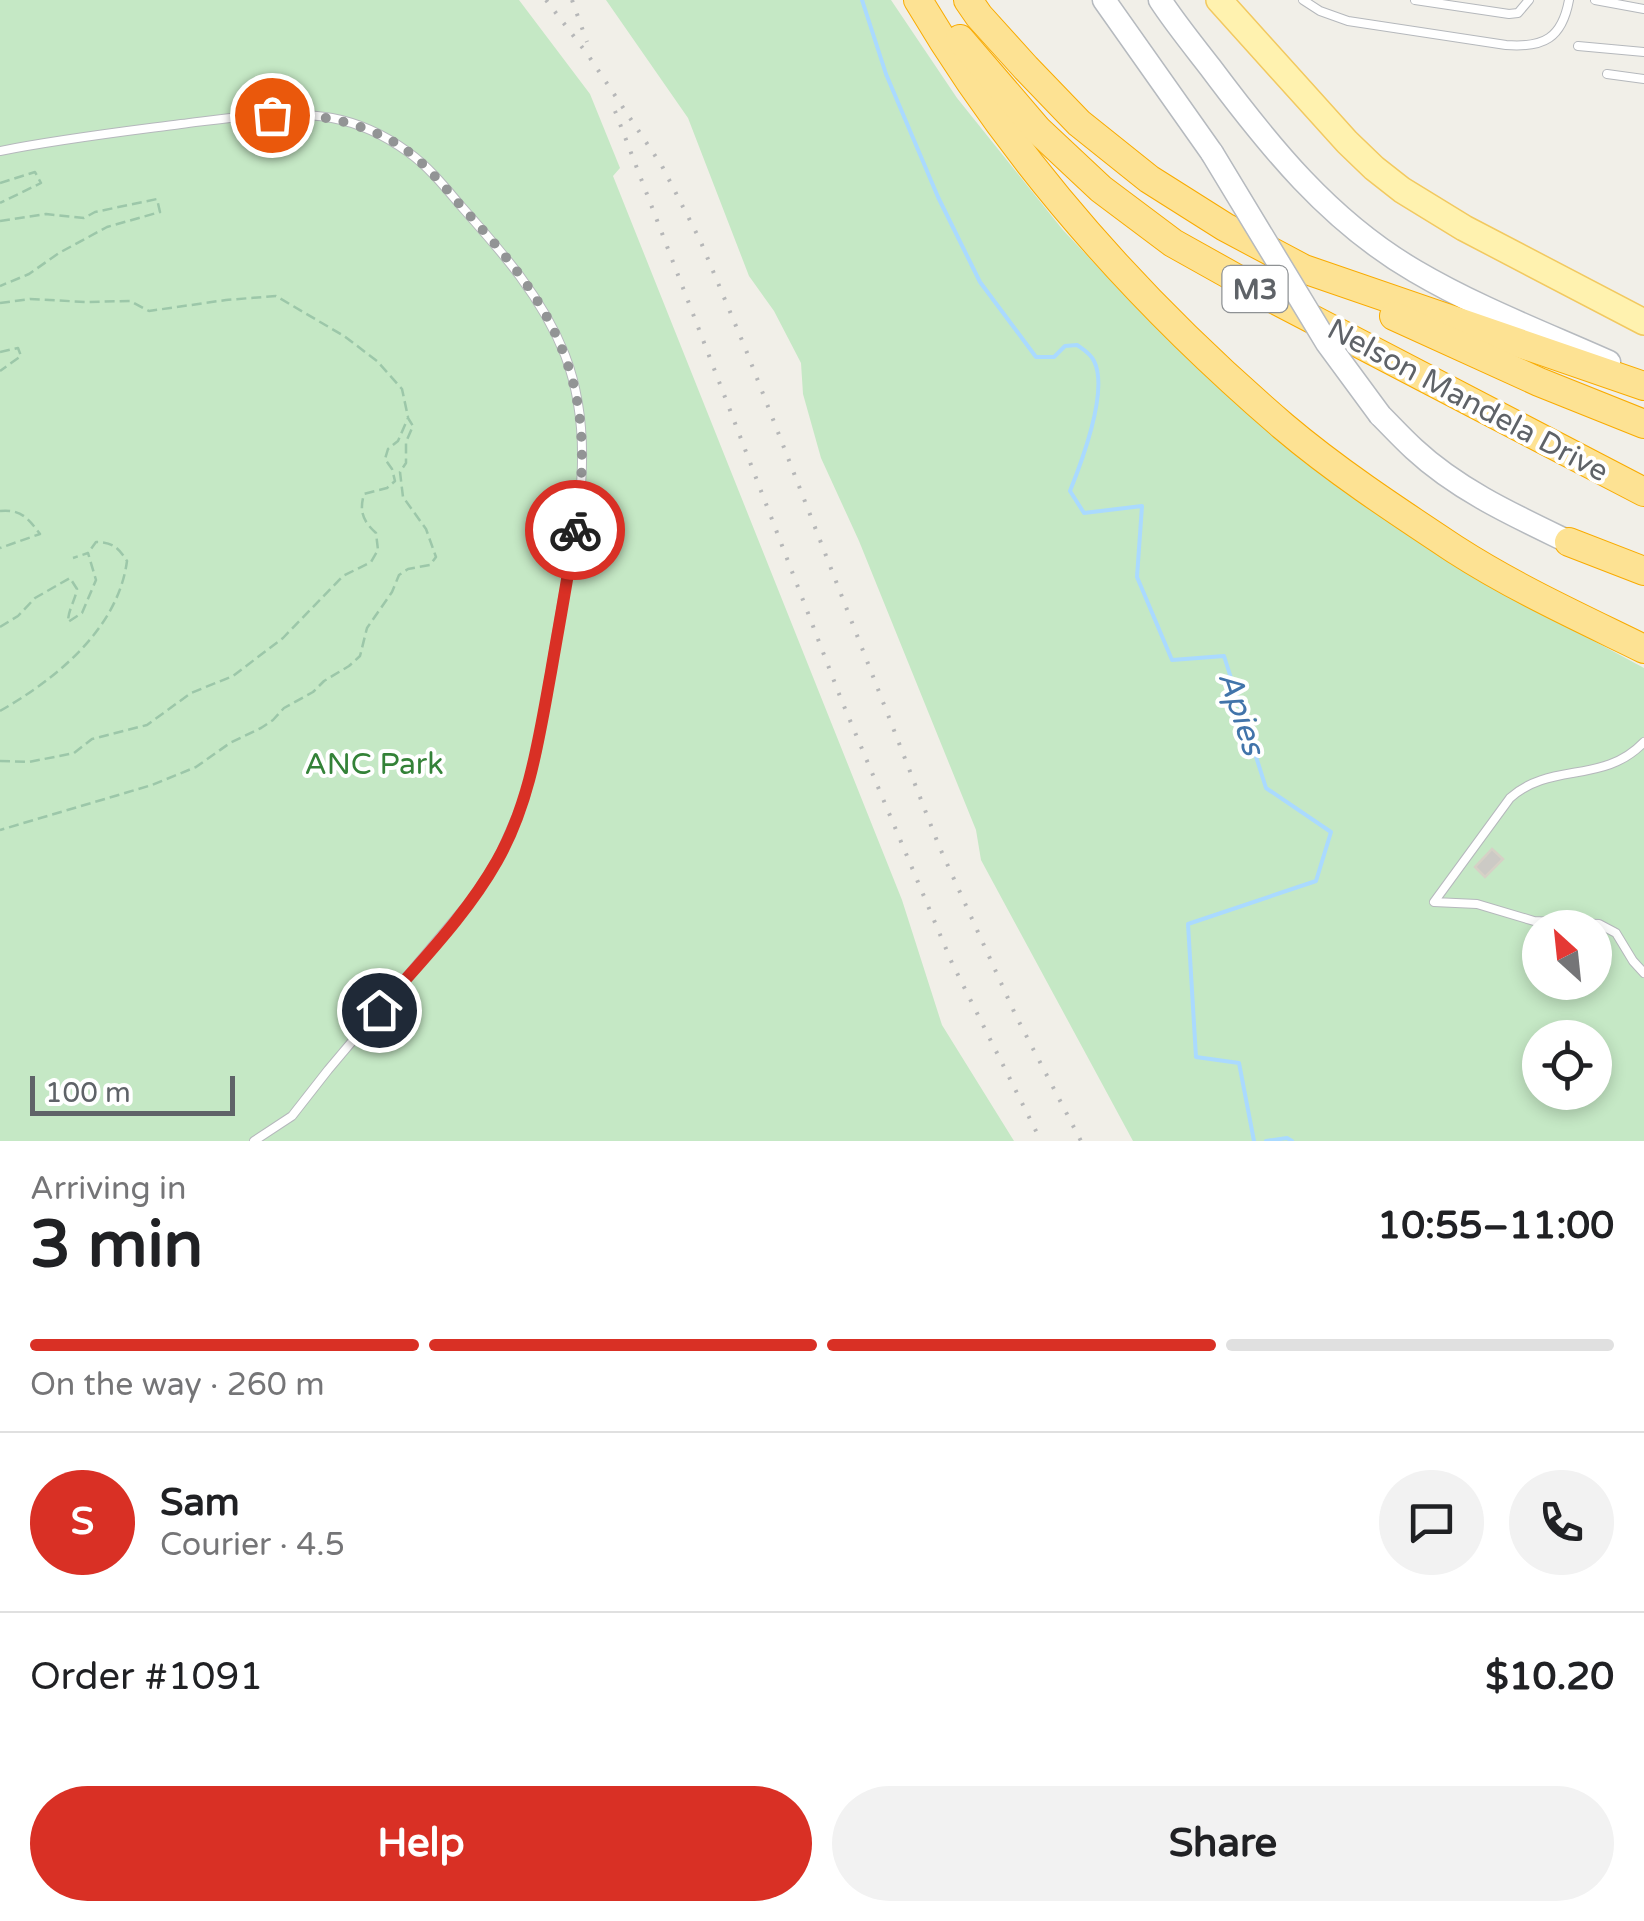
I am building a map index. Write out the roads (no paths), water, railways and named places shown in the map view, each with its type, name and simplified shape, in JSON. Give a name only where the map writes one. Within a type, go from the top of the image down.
[{"type":"highway","points":[[918,0],[972,86],[1014,143],[1107,255],[1192,343],[1285,428],[1459,552],[1644,649]]},
{"type":"highway","name":"Nelson Mandela Drive","points":[[930,0],[974,58],[1038,130],[1100,189],[1173,243],[1644,492]]},
{"type":"highway","name":"Nelson Mandela Drive","points":[[968,0],[1079,123],[1148,179],[1225,228],[1304,268],[1644,386]]},
{"type":"highway","points":[[1304,268],[1406,322],[1644,424]]},
{"type":"highway","points":[[1569,542],[1644,571]]},
{"type":"main road","points":[[1104,0],[1212,154],[1327,343],[1380,415],[1415,450],[1465,487],[1644,586]]},
{"type":"main road","points":[[1160,0],[1288,166],[1360,234],[1414,270],[1474,302],[1644,378]]},
{"type":"main road","points":[[1219,0],[1325,119],[1388,179],[1464,228],[1644,322]]},
{"type":"lane","points":[[1303,0],[1320,12],[1356,23],[1530,46],[1558,31],[1569,0]]},
{"type":"lane","points":[[1415,0],[1508,14],[1522,10],[1529,0]]},
{"type":"lane","points":[[1595,0],[1644,9]]},
{"type":"lane","points":[[1578,46],[1644,52]]},
{"type":"lane","points":[[1607,74],[1644,80]]},
{"type":"lane","points":[[0,151],[46,141],[246,116],[297,114],[335,119],[368,130],[412,154],[515,267],[540,304],[566,357],[583,442],[583,474],[536,750],[514,826],[472,899],[292,1116],[254,1141]]},
{"type":"lane","points":[[1644,742],[1603,768],[1554,776],[1522,787],[1434,902],[1477,904],[1534,922],[1600,924],[1616,932],[1644,973]]},
{"type":"waterway","name":"Apies","points":[[862,0],[886,74],[938,197],[980,282],[1036,357],[1054,357],[1065,346],[1077,345],[1094,361],[1098,374],[1096,407],[1070,491],[1084,513],[1142,506],[1137,577],[1172,660],[1224,656],[1266,788],[1331,832],[1316,881],[1188,924],[1196,1057],[1239,1063],[1254,1141]]},
{"type":"waterway","name":"Apies","points":[[1266,1141],[1292,1141]]},
{"type":"railway","points":[[546,0],[662,166],[700,240],[939,846],[1016,1016],[1081,1141]]},
{"type":"railway","points":[[572,0],[587,42]]},
{"type":"railway","points":[[615,111],[841,699],[952,963],[1041,1141]]},
{"type":"park label","name":"ANC Park","points":[[374,764]]}]
